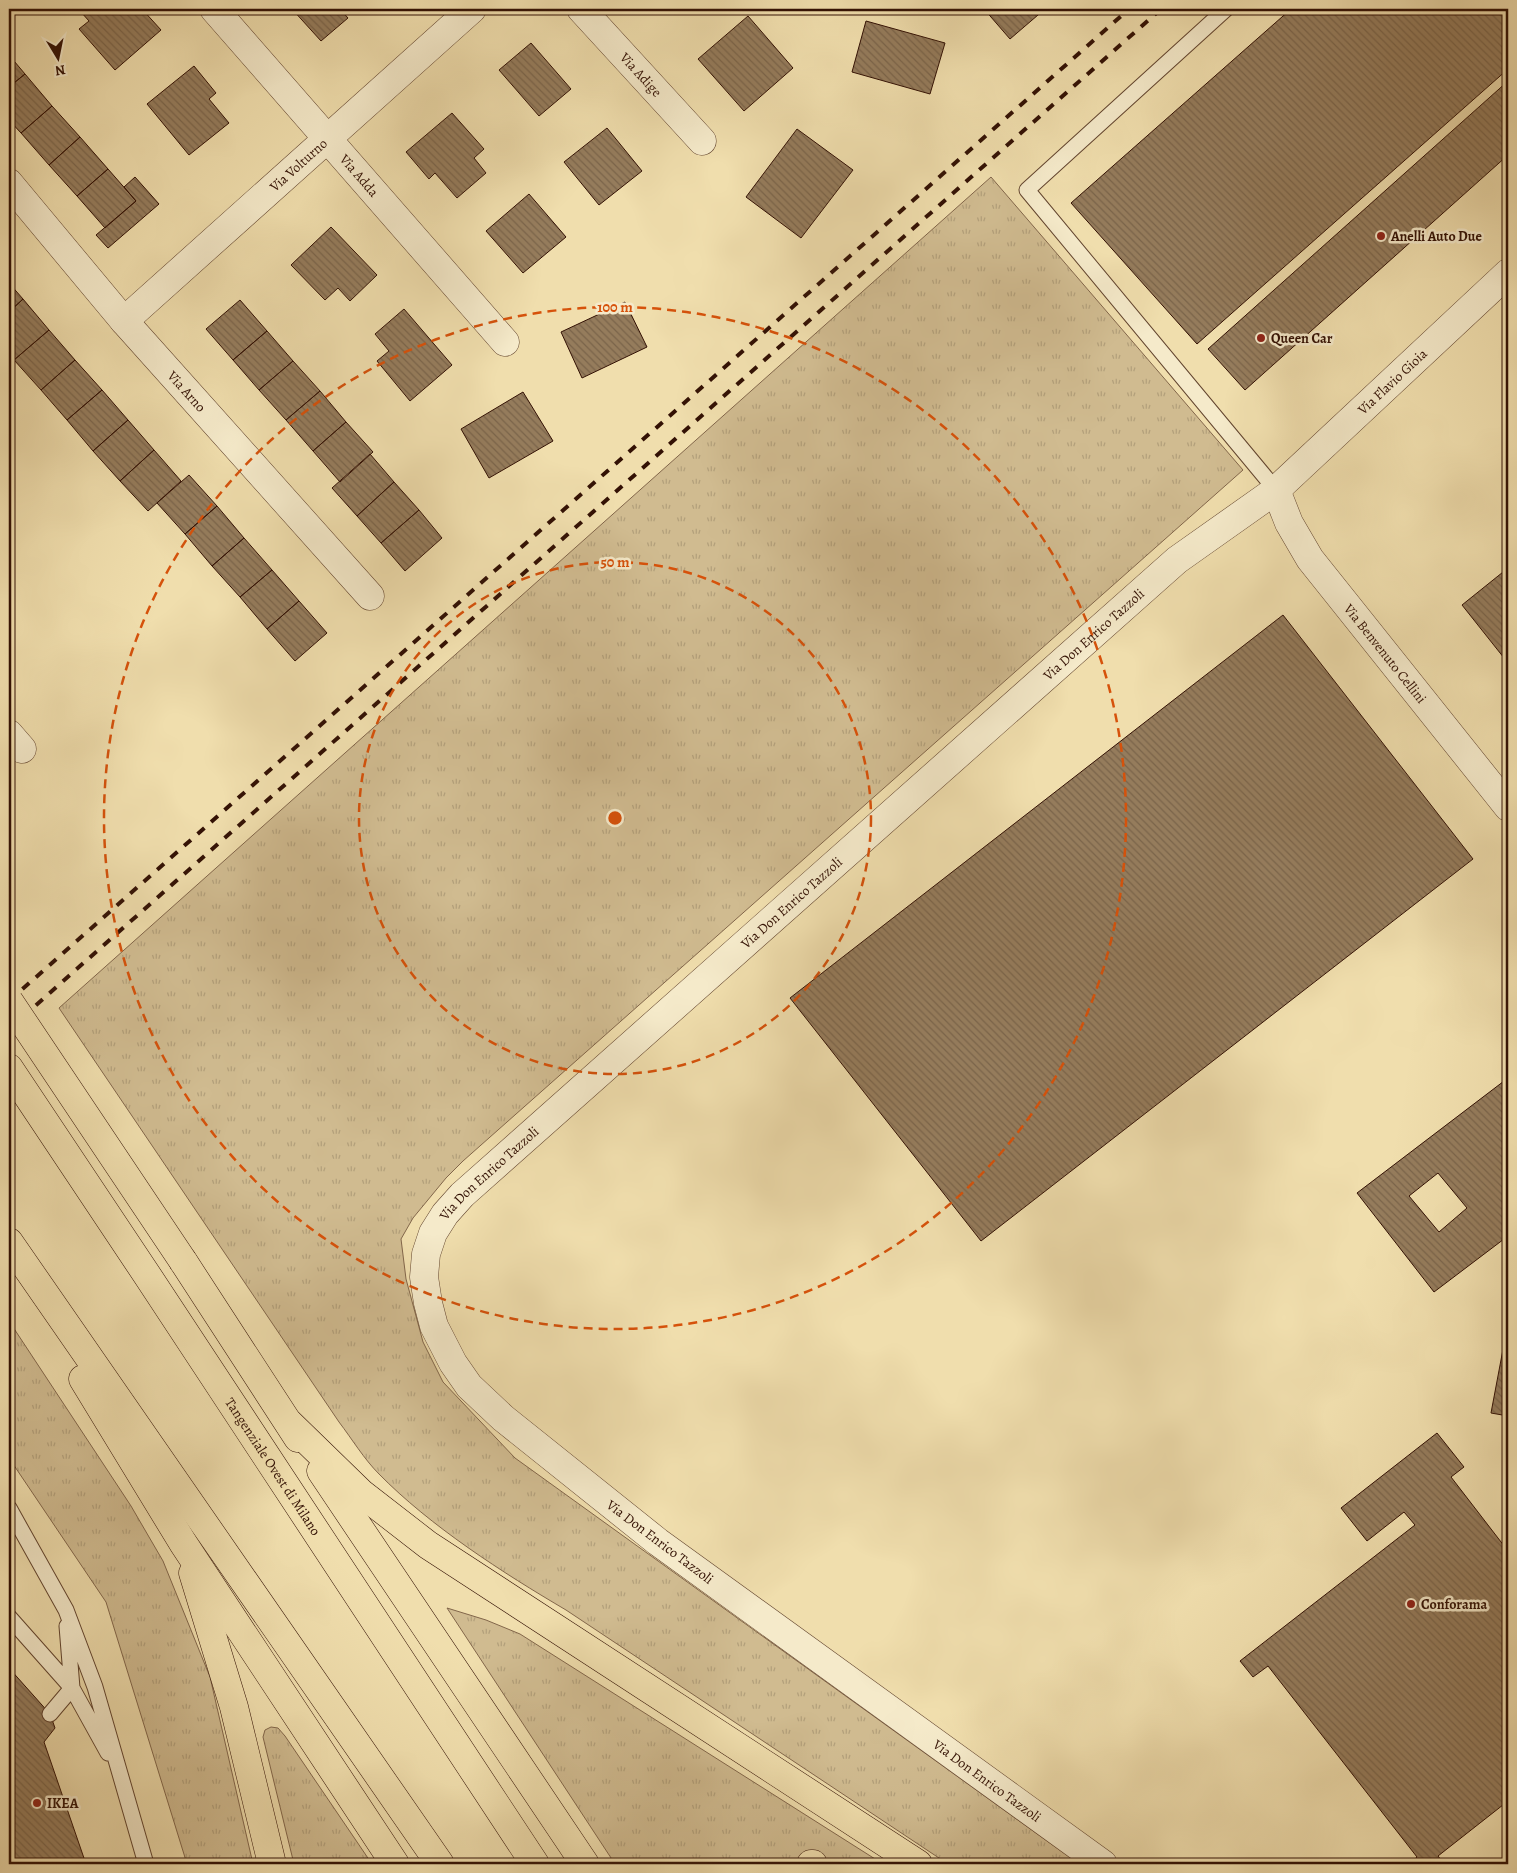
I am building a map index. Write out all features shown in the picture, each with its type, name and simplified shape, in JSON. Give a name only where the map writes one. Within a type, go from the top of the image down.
[{"type":"highway","points":[[9,1001],[585,1864]]},
{"type":"highway","name":"Tangenziale Ovest di Milano","points":[[9,1068],[535,1864]]},
{"type":"highway","points":[[9,1242],[63,1332],[183,1543],[395,1864]]},
{"type":"highway","points":[[9,1256],[440,1864]]},
{"type":"highway","points":[[289,1423],[361,1493],[428,1545],[918,1864]]},
{"type":"highway","points":[[183,1543],[234,1707],[272,1864]]},
{"type":"street","name":"Via Adda","points":[[214,9],[505,342]]},
{"type":"street","name":"Via Volturno","points":[[124,321],[472,9]]},
{"type":"street","name":"Via Adige","points":[[581,9],[702,141]]},
{"type":"street","name":"Via Arno","points":[[9,183],[124,321],[370,596]]},
{"type":"street","name":"Via Flavio Gioia","points":[[1276,490],[1508,273]]},
{"type":"street","name":"Via Benvenuto Cellini","points":[[1276,490],[1289,523],[1310,559],[1508,807]]},
{"type":"street","name":"Via Don Enrico Tazzoli","points":[[1103,1864],[658,1542],[490,1406],[462,1377],[446,1351],[434,1326],[424,1277],[426,1254],[438,1224],[462,1195],[1177,560],[1276,490]]},
{"type":"lane","points":[[1226,9],[1027,190],[1276,490]]},
{"type":"lane","points":[[9,1508],[66,1610],[95,1687],[146,1864]]},
{"type":"lane","points":[[9,1521],[28,1544]]},
{"type":"lane","points":[[50,1714],[72,1688],[66,1610]]},
{"type":"lane","points":[[9,1618],[72,1688],[121,1776]]},
{"type":"green space","points":[[991,177],[1243,470],[463,1161],[446,1178],[413,1218],[401,1239],[406,1279],[423,1342],[443,1382],[515,1458],[1079,1864],[948,1864],[566,1610],[468,1548],[421,1512],[374,1468],[339,1422],[59,1008]]},
{"type":"green space","points":[[9,1321],[131,1506],[163,1561],[210,1677],[253,1864],[187,1864],[106,1602],[9,1458]]},
{"type":"green space","points":[[447,1608],[486,1620],[520,1634],[883,1864],[843,1864],[815,1860],[784,1864],[615,1864]]},
{"type":"green space","points":[[271,1727],[278,1728],[285,1736],[372,1864],[294,1864],[263,1737],[265,1730]]},
{"type":"building","points":[[84,9],[142,9],[161,30],[115,70],[79,29],[89,21],[81,12]]},
{"type":"building","points":[[292,9],[340,9],[348,18],[321,41]]},
{"type":"building","points":[[984,9],[1045,9],[1010,39]]},
{"type":"building","points":[[1291,9],[1508,9],[1508,69],[1197,344],[1071,203]]},
{"type":"building","points":[[748,16],[793,68],[744,111],[698,59]]},
{"type":"building","points":[[866,21],[945,43],[930,94],[852,72]]},
{"type":"building","points":[[531,43],[571,89],[539,116],[499,70]]},
{"type":"building","points":[[9,55],[25,74],[9,87]]},
{"type":"building","points":[[194,66],[216,93],[209,99],[229,123],[189,155],[147,104]]},
{"type":"building","points":[[25,74],[52,106],[21,133],[9,120],[9,87]]},
{"type":"building","points":[[1508,81],[1508,155],[1245,390],[1208,349]]},
{"type":"building","points":[[52,106],[80,137],[49,165],[21,133]]},
{"type":"building","points":[[452,113],[484,149],[474,158],[486,173],[457,198],[435,173],[429,179],[406,152]]},
{"type":"building","points":[[607,128],[642,171],[599,205],[564,162]]},
{"type":"building","points":[[797,129],[853,170],[801,238],[746,197]]},
{"type":"building","points":[[80,137],[108,169],[77,196],[49,165]]},
{"type":"building","points":[[108,169],[136,201],[105,228],[77,196]]},
{"type":"building","points":[[135,177],[159,204],[108,248],[96,235],[136,201],[124,187]]},
{"type":"building","points":[[529,194],[566,237],[523,273],[486,231]]},
{"type":"building","points":[[331,227],[377,275],[350,301],[338,288],[325,300],[291,265]]},
{"type":"building","points":[[9,283],[23,299],[9,312]]},
{"type":"building","points":[[23,299],[49,330],[14,360],[9,353],[9,312]]},
{"type":"building","points":[[240,300],[267,331],[233,360],[206,329]]},
{"type":"building","points":[[625,302],[647,347],[582,378],[561,332]]},
{"type":"building","points":[[404,309],[452,365],[410,401],[377,361],[389,351],[375,334]]},
{"type":"building","points":[[49,330],[75,360],[41,390],[14,360]]},
{"type":"building","points":[[267,331],[293,361],[259,390],[233,360]]},
{"type":"building","points":[[75,360],[102,390],[67,420],[41,390]]},
{"type":"building","points":[[293,361],[320,391],[286,420],[259,390]]},
{"type":"building","points":[[102,390],[128,420],[93,451],[67,420]]},
{"type":"building","points":[[320,391],[346,422],[313,451],[286,420]]},
{"type":"building","points":[[523,392],[553,441],[489,478],[461,429]]},
{"type":"building","points":[[128,420],[154,450],[120,481],[93,451]]},
{"type":"building","points":[[346,422],[373,452],[340,482],[313,451]]},
{"type":"building","points":[[154,450],[181,481],[148,511],[120,481]]},
{"type":"building","points":[[370,454],[394,482],[357,516],[332,488]]},
{"type":"building","points":[[189,475],[217,506],[185,534],[157,503]]},
{"type":"building","points":[[394,482],[419,510],[381,543],[357,516]]},
{"type":"building","points":[[217,506],[244,538],[212,566],[185,534]]},
{"type":"building","points":[[419,510],[442,538],[405,571],[381,543]]},
{"type":"building","points":[[244,538],[272,570],[240,597],[212,566]]},
{"type":"building","points":[[1508,568],[1508,663],[1462,605]]},
{"type":"building","points":[[272,570],[299,601],[267,629],[240,597]]},
{"type":"building","points":[[299,601],[327,633],[295,661],[267,629]]},
{"type":"building","points":[[1283,615],[1473,859],[981,1241],[790,998]]},
{"type":"building","points":[[1508,1078],[1508,1236],[1434,1292],[1357,1193]],"holes":[[[1438,1173],[1467,1208],[1439,1232],[1409,1196]]]},
{"type":"building","points":[[1504,1344],[1508,1344],[1508,1416],[1491,1413]]},
{"type":"building","name":"Conforama","points":[[1437,1433],[1464,1467],[1451,1477],[1508,1551],[1508,1801],[1438,1856],[1444,1864],[1409,1864],[1417,1857],[1268,1666],[1253,1677],[1240,1661],[1415,1525],[1404,1512],[1367,1541],[1341,1508]]},
{"type":"building","name":"IKEA","points":[[9,1668],[50,1714],[55,1728],[44,1742],[86,1864],[9,1864]]},
{"type":"railway","points":[[9,1001],[1129,9]]},
{"type":"railway","points":[[9,1029],[1161,9]]},
{"type":"place","name":"Anelli Auto Due","points":[[1381,236]]},
{"type":"place","name":"Queen Car","points":[[1261,338]]},
{"type":"place","name":"Conforama","points":[[1411,1604]]},
{"type":"place","name":"IKEA","points":[[37,1803]]}]
